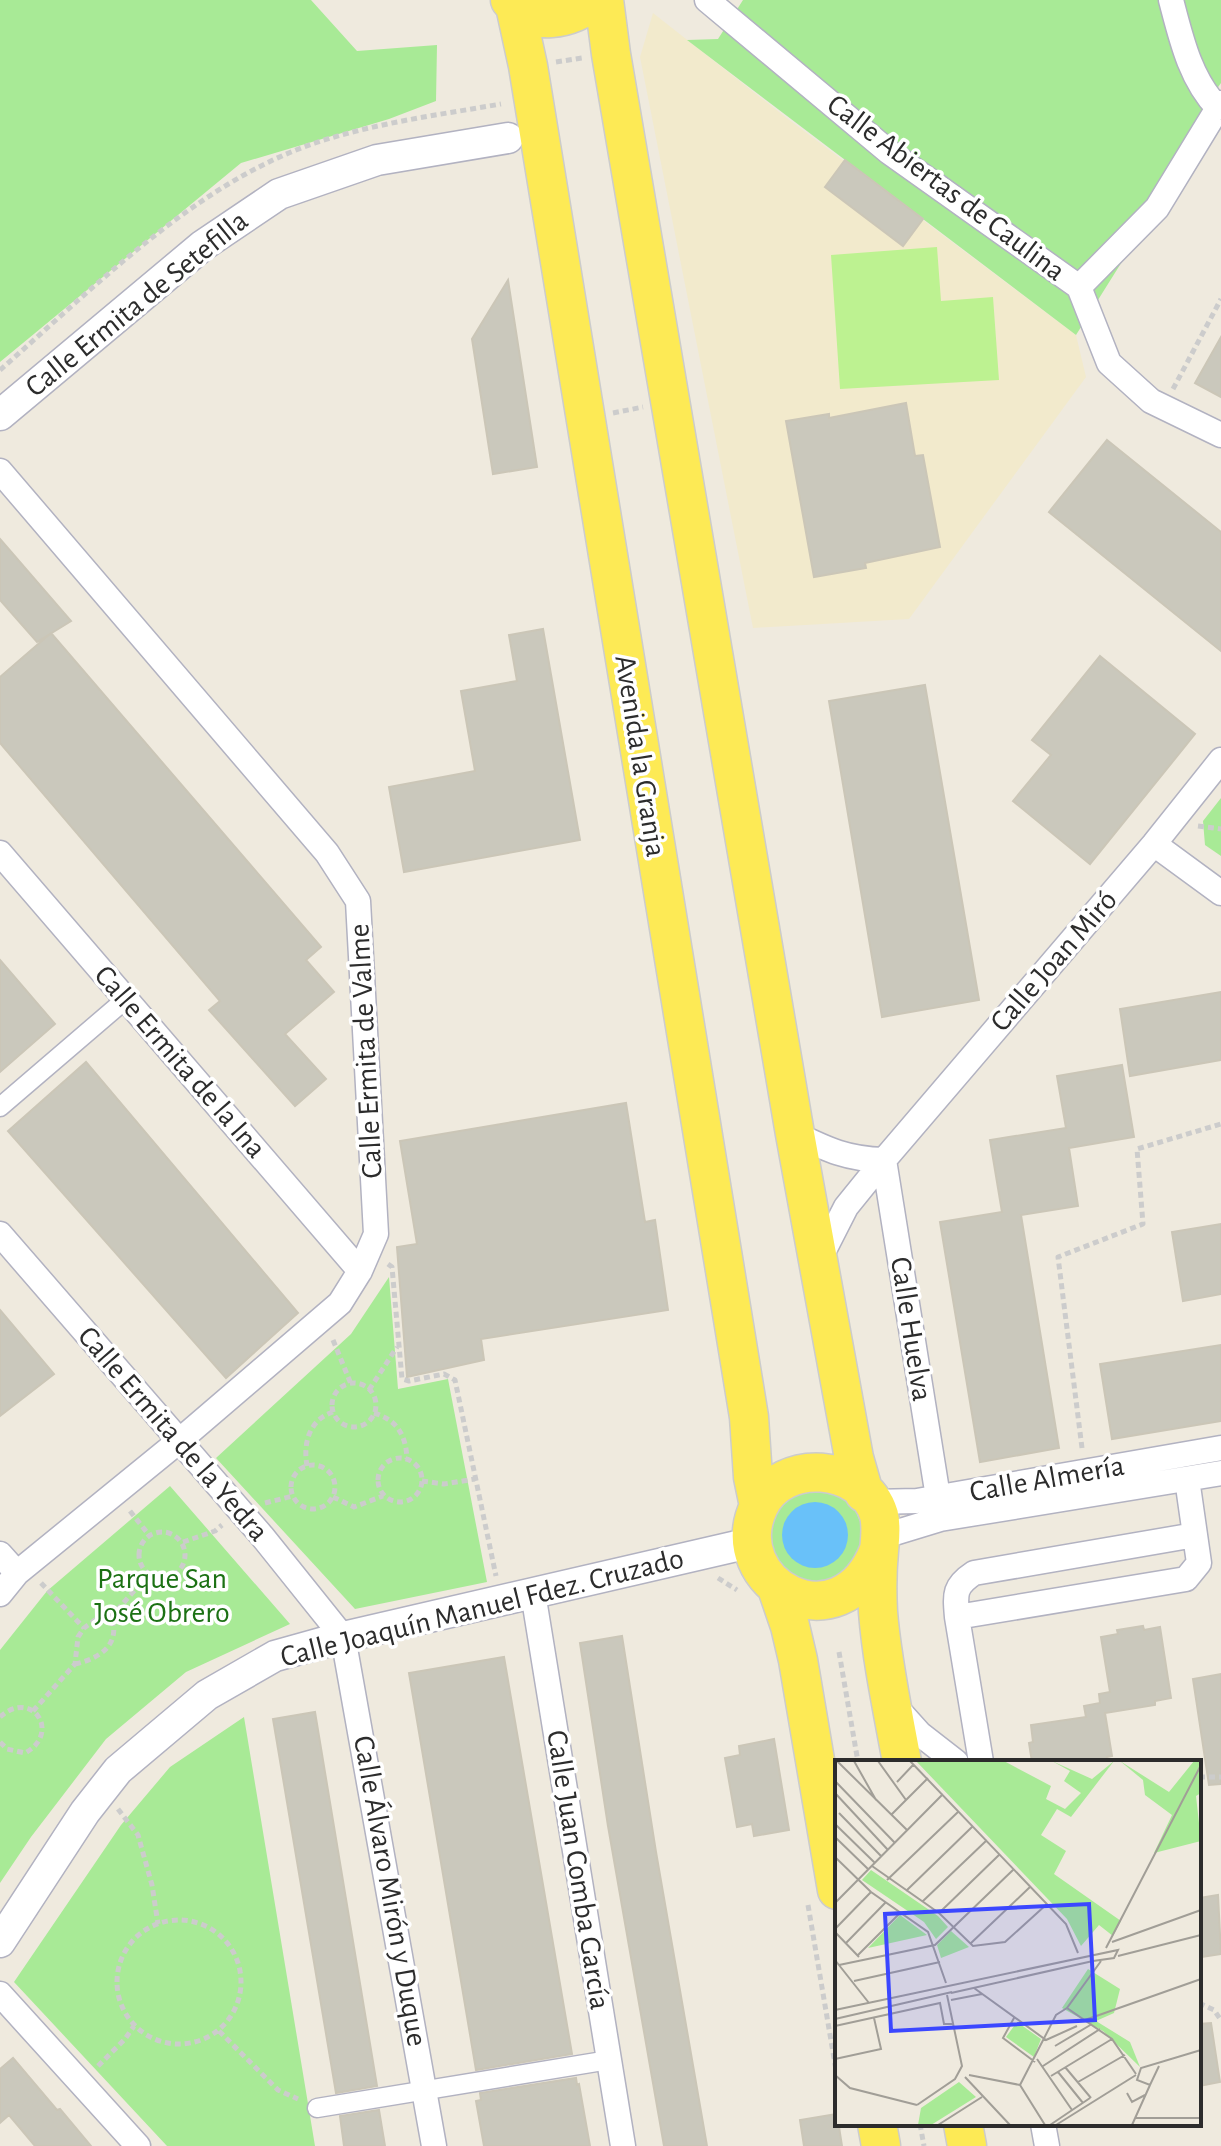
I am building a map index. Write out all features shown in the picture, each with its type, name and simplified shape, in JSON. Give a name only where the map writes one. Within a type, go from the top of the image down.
[{"type":"main road","points":[[513,3],[537,17],[557,19],[573,15],[594,0]]},
{"type":"main road","points":[[604,0],[795,1134],[854,1458],[874,1521],[878,1609],[902,1760]]},
{"type":"main road","name":"Avenida la Granja","points":[[513,3],[530,83],[749,1417],[756,1524],[755,1559],[777,1588],[790,1626],[835,1878]]},
{"type":"main road","points":[[756,1524],[769,1491],[783,1480],[802,1472],[822,1471],[840,1476],[874,1521],[871,1569],[862,1581],[840,1596],[810,1601],[777,1588]]},
{"type":"main road","points":[[877,2126],[881,2146]]},
{"type":"main road","points":[[963,2126],[967,2146]]},
{"type":"street","name":"Calle Abiertas de Caulina","points":[[707,0],[889,152],[1079,287],[1157,208],[1220,106]]},
{"type":"street","points":[[1171,0],[1185,52],[1208,97],[1220,106]]},
{"type":"street","points":[[530,83],[523,124],[508,138],[525,146],[543,164]]},
{"type":"street","name":"Calle Ermita de Setefilla","points":[[0,415],[202,246],[279,194],[377,160],[508,138]]},
{"type":"street","points":[[1079,287],[1109,363],[1151,401],[1221,435]]},
{"type":"street","name":"Calle Ermita de Valme","points":[[0,471],[327,853],[358,901],[376,1234],[340,1303],[179,1441],[21,1570],[0,1594]]},
{"type":"street","name":"Calle Joan Miró","points":[[819,1260],[846,1207],[1154,844],[1221,760]]},
{"type":"street","points":[[1154,844],[1221,893]]},
{"type":"street","name":"Calle Ermita de la Ina","points":[[0,853],[126,999],[364,1262]]},
{"type":"street","points":[[0,1107],[126,999]]},
{"type":"street","points":[[795,1134],[836,1154],[858,1160],[884,1160]]},
{"type":"street","name":"Calle Huelva","points":[[884,1160],[938,1497]]},
{"type":"street","name":"Calle Ermita de la Yedra","points":[[0,1234],[239,1509],[343,1637]]},
{"type":"street","name":"Calle Almería","points":[[874,1521],[917,1501],[1221,1448]]},
{"type":"street","name":"Calle Almería","points":[[874,1521],[940,1519],[1221,1473]]},
{"type":"street","points":[[957,1617],[1186,1579],[1199,1563],[1187,1479]]},
{"type":"street","name":"Calle Joaquín Manuel Fdez. Cruzado","points":[[0,1942],[102,1788],[118,1770],[207,1695],[275,1656],[533,1593],[756,1524]]},
{"type":"street","points":[[981,1760],[957,1617],[955,1596],[961,1582],[974,1573],[1195,1535]]},
{"type":"street","points":[[0,1554],[21,1570]]},
{"type":"street","name":"Calle Juan Comba García","points":[[533,1593],[623,2146]]},
{"type":"street","name":"Calle Álvaro Mirón y Duque","points":[[343,1637],[434,2146]]},
{"type":"street","points":[[892,1703],[920,1734],[953,1760]]},
{"type":"street","points":[[0,1994],[138,2146]]},
{"type":"street","points":[[317,2108],[609,2060]]},
{"type":"street","points":[[1043,2126],[1047,2146]]},
{"type":"path","points":[[530,83],[611,54]]},
{"type":"path","points":[[1163,407],[1221,299]]},
{"type":"path","points":[[585,418],[670,402]]},
{"type":"path","points":[[1085,1472],[1058,1257],[1143,1224],[1137,1149],[1221,1124]]},
{"type":"path","points":[[364,1262],[392,1267],[402,1379],[409,1381],[444,1374],[455,1380],[501,1600]]},
{"type":"path","points":[[319,1321],[332,1340],[351,1384]]},
{"type":"path","points":[[369,1390],[399,1345]]},
{"type":"path","points":[[351,1384],[363,1385],[369,1390],[375,1400],[374,1413],[367,1423],[350,1427],[339,1421],[333,1412],[333,1400],[338,1390],[351,1384]]},
{"type":"path","points":[[307,1466],[305,1442],[319,1419],[333,1412]]},
{"type":"path","points":[[374,1413],[386,1416],[402,1433],[407,1459]]},
{"type":"path","points":[[393,1458],[407,1459],[418,1467],[422,1481],[420,1490],[409,1500],[395,1502],[383,1496],[377,1482],[381,1468],[393,1458]]},
{"type":"path","points":[[307,1466],[320,1466],[332,1476],[335,1487],[329,1503],[318,1509],[303,1508],[293,1496],[292,1482],[300,1469],[307,1466]]},
{"type":"path","points":[[422,1481],[444,1484],[475,1479]]},
{"type":"path","points":[[333,1497],[354,1507],[383,1496]]},
{"type":"path","points":[[183,1542],[215,1531],[239,1509]]},
{"type":"path","points":[[165,1531],[183,1542],[186,1558],[178,1572],[162,1578],[149,1574],[141,1565],[139,1557],[143,1541],[149,1535],[165,1531]]},
{"type":"path","points":[[21,1570],[84,1628]]},
{"type":"path","points":[[75,1664],[78,1637],[84,1628],[95,1620],[111,1617],[149,1574]]},
{"type":"path","points":[[33,1711],[75,1664],[92,1660],[109,1646],[114,1626],[111,1617]]},
{"type":"path","points":[[798,1660],[882,1643]]},
{"type":"path","points":[[839,1652],[858,1760]]},
{"type":"path","points":[[0,1742],[7,1749],[25,1753],[40,1742],[43,1730],[42,1722],[33,1711],[17,1707],[1,1715]]},
{"type":"path","points":[[0,1759],[7,1749]]},
{"type":"path","points":[[102,1788],[138,1835],[152,1885],[158,1924]]},
{"type":"path","points":[[184,1919],[204,1924],[222,1936],[235,1953],[241,1973],[241,1993],[234,2013],[219,2031],[204,2040],[185,2045],[164,2044],[145,2036],[134,2026],[120,2004],[116,1984],[119,1963],[129,1944],[144,1930],[158,1924],[184,1919]]},
{"type":"path","points":[[1201,2004],[1214,2010],[1221,2020]]},
{"type":"path","points":[[75,2077],[100,2064],[134,2026]]},
{"type":"path","points":[[219,2031],[278,2090],[317,2108]]},
{"type":"path","points":[[920,2126],[924,2146]]},
{"type":"shaded area","points":[[653,13],[788,119],[1076,335],[1086,377],[909,619],[753,628],[640,57]]},
{"type":"green space","points":[[0,0],[311,0],[357,51],[437,45],[436,101],[389,119],[241,163],[0,362]]},
{"type":"green space","points":[[743,0],[1221,0],[1221,83],[1208,101],[1182,166],[1076,335],[687,40],[718,39]]},
{"type":"green space","points":[[937,247],[941,301],[993,297],[999,380],[840,389],[831,255]]},
{"type":"green space","points":[[1221,798],[1221,856],[1205,845],[1203,821]]},
{"type":"green space","points":[[389,1277],[398,1389],[448,1379],[487,1582],[355,1609],[216,1458],[351,1334]]},
{"type":"green space","name":"Parque San José Obrero","points":[[170,1486],[290,1624],[186,1672],[106,1739],[0,1883],[0,1650],[47,1591]]},
{"type":"green space","points":[[816,1489],[834,1492],[849,1502],[859,1517],[862,1535],[859,1553],[849,1568],[834,1578],[816,1581],[798,1578],[783,1568],[773,1553],[770,1535],[773,1517],[783,1502],[798,1492]]},
{"type":"green space","points":[[244,1717],[315,2146],[167,2146],[14,1982],[121,1825],[170,1767]]},
{"type":"water","points":[[815,1502],[828,1505],[838,1512],[845,1522],[848,1535],[845,1548],[838,1558],[828,1565],[815,1568],[802,1565],[792,1558],[785,1548],[782,1535],[785,1522],[792,1512],[802,1505]]},
{"type":"building","points":[[845,160],[923,219],[903,246],[825,187]]},
{"type":"building","points":[[508,280],[537,467],[493,474],[472,339]]},
{"type":"building","points":[[1221,337],[1221,397],[1195,383]]},
{"type":"building","points":[[906,403],[915,456],[923,455],[940,547],[865,563],[866,568],[814,577],[786,421],[829,414],[829,418]]},
{"type":"building","points":[[1107,440],[1221,532],[1221,651],[1049,512]]},
{"type":"building","points":[[0,539],[71,621],[37,642],[0,600]]},
{"type":"building","points":[[543,629],[580,840],[404,872],[389,787],[475,771],[461,691],[517,681],[509,635]]},
{"type":"building","points":[[51,633],[321,947],[306,960],[334,992],[285,1034],[326,1079],[295,1106],[209,1010],[220,1001],[0,743],[0,677]]},
{"type":"building","points":[[1100,656],[1195,734],[1090,864],[1013,801],[1051,755],[1032,740]]},
{"type":"building","points":[[925,685],[979,1000],[882,1017],[829,701]]},
{"type":"building","points":[[0,960],[55,1024],[0,1072]]},
{"type":"building","points":[[1221,992],[1221,1060],[1130,1076],[1120,1009]]},
{"type":"building","points":[[86,1062],[298,1313],[226,1378],[8,1131]]},
{"type":"building","points":[[1122,1065],[1134,1137],[1069,1148],[1078,1206],[1021,1215],[1059,1448],[980,1462],[940,1222],[1002,1212],[990,1140],[1066,1128],[1057,1076]]},
{"type":"building","points":[[626,1103],[645,1222],[655,1220],[668,1310],[481,1339],[484,1360],[407,1377],[397,1247],[417,1244],[400,1141]]},
{"type":"building","points":[[1221,1224],[1221,1294],[1183,1301],[1172,1232]]},
{"type":"building","points":[[0,1310],[54,1374],[0,1416]]},
{"type":"building","points":[[1221,1345],[1221,1421],[1112,1439],[1100,1364]]},
{"type":"building","points":[[1160,1627],[1171,1698],[1155,1701],[1155,1705],[1105,1713],[1112,1756],[1107,1757],[1108,1760],[1032,1760],[1031,1725],[1086,1717],[1084,1706],[1100,1703],[1099,1694],[1110,1692],[1101,1637],[1118,1634],[1117,1630]]},
{"type":"building","points":[[622,1636],[707,2146],[664,2146],[608,1826],[580,1643]]},
{"type":"building","points":[[504,1657],[572,2054],[476,2070],[409,1673]]},
{"type":"building","points":[[1221,1674],[1221,1784],[1209,1785],[1193,1679]]},
{"type":"building","points":[[315,1712],[377,2086],[336,2093],[273,1719]]},
{"type":"building","points":[[774,1739],[789,1830],[754,1836],[752,1824],[737,1827],[725,1758],[740,1755],[739,1746]]},
{"type":"building","points":[[1218,1895],[1221,1954],[1201,1957],[1201,1898]]},
{"type":"building","points":[[1211,2023],[1220,2082],[1201,2086],[1201,2024]]},
{"type":"building","points":[[13,2058],[91,2146],[35,2146],[9,2115],[0,2123],[0,2069]]},
{"type":"building","points":[[576,2078],[590,2146],[484,2146],[476,2101],[481,2100],[480,2093]]},
{"type":"building","points":[[379,2110],[385,2146],[344,2146],[340,2116]]},
{"type":"building","points":[[835,2114],[835,2126],[839,2126],[842,2146],[804,2146],[800,2120]]}]
